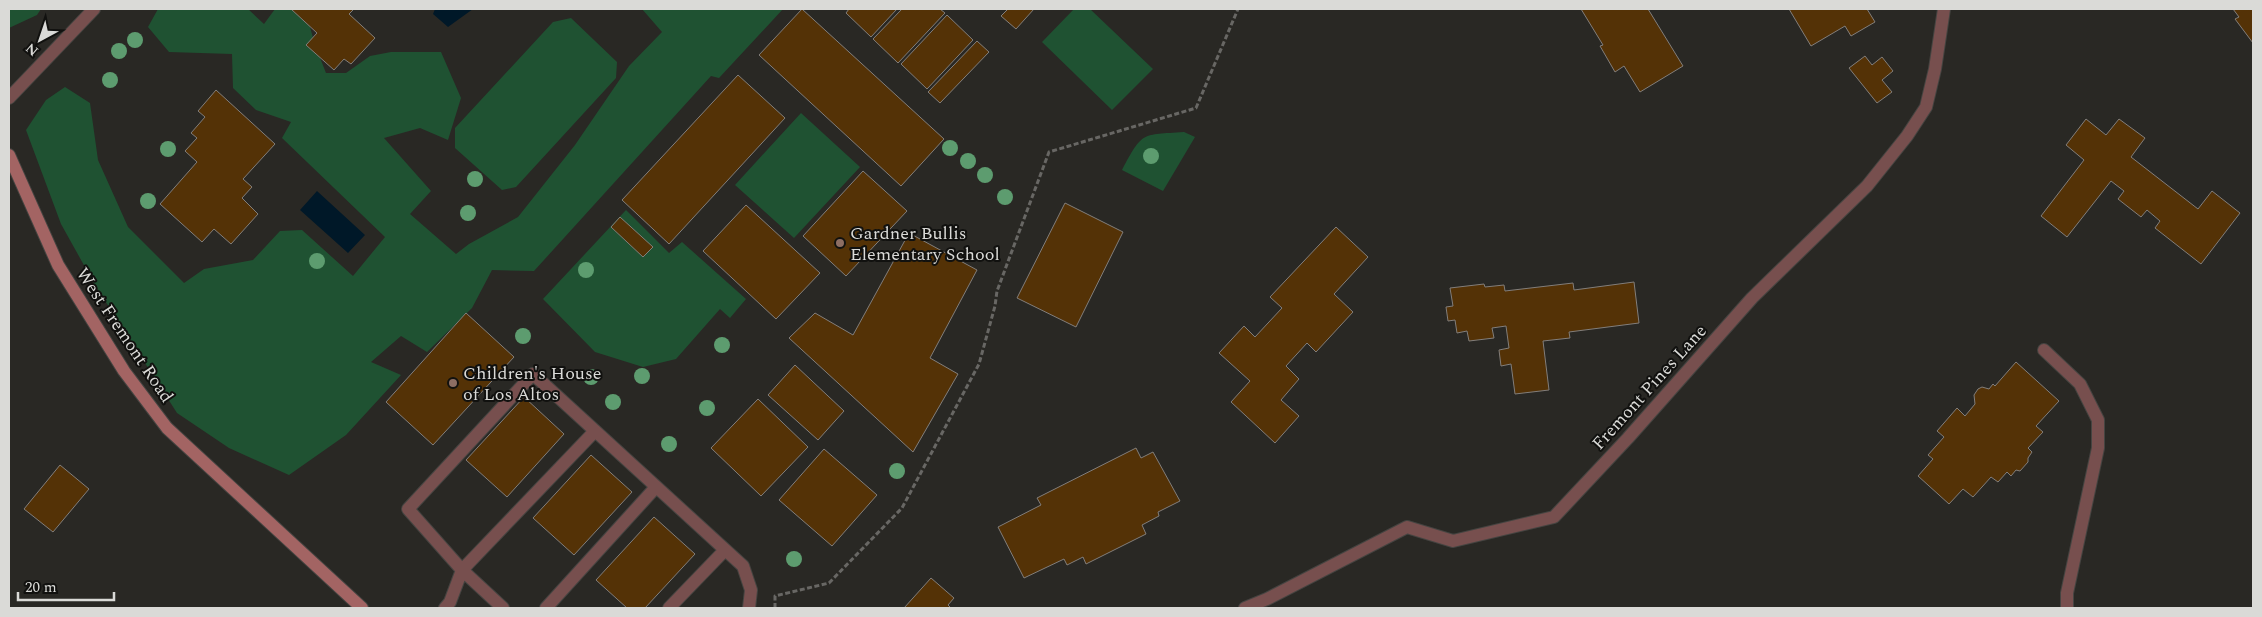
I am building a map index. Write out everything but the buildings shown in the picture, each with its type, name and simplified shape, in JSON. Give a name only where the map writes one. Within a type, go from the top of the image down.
[{"type":"street","points":[[9,98],[94,9]]},
{"type":"street","name":"Fremont Pines Lane","points":[[1246,608],[1268,599],[1407,527],[1453,541],[1554,517],[1628,438],[1752,298],[1867,186],[1907,136],[1926,107],[1935,69],[1944,9]]},
{"type":"street","name":"West Fremont Road","points":[[9,154],[58,265],[124,371],[167,428],[362,608]]},
{"type":"street","points":[[2044,350],[2080,384],[2098,420],[2098,448],[2067,593],[2067,608]]},
{"type":"street","points":[[503,608],[462,570],[408,509],[533,374],[743,566],[751,590],[749,608]]},
{"type":"street","points":[[445,608],[450,602],[462,570],[595,431]]},
{"type":"street","points":[[546,608],[656,486]]},
{"type":"street","points":[[669,608],[725,550]]},
{"type":"path","points":[[775,608],[775,596],[829,583],[902,508],[979,364],[995,306],[997,291],[1050,152],[1196,108],[1238,9]]},
{"type":"green space","points":[[9,9],[41,9],[37,15],[9,28]]},
{"type":"green space","points":[[158,9],[248,9],[264,24],[275,9],[305,9],[315,45],[326,73],[346,73],[370,56],[391,52],[441,52],[461,98],[448,140],[420,128],[384,138],[431,191],[410,214],[456,254],[469,244],[518,217],[575,145],[629,66],[662,32],[642,9],[783,9],[719,78],[711,76],[534,271],[492,270],[472,308],[427,352],[401,336],[371,362],[401,375],[346,435],[289,475],[229,448],[177,413],[95,285],[61,224],[26,130],[46,100],[65,87],[90,103],[98,160],[128,227],[184,283],[204,269],[253,260],[280,231],[302,230],[353,276],[385,237],[282,138],[291,122],[256,110],[233,88],[232,54],[169,52],[148,27]]},
{"type":"green space","points":[[1074,9],[1090,9],[1153,69],[1112,110],[1042,42]]},
{"type":"green space","points":[[571,18],[617,62],[616,78],[516,187],[502,190],[455,148],[455,128],[553,22]]},
{"type":"green space","points":[[801,113],[860,167],[794,238],[735,185]]},
{"type":"green space","points":[[1184,132],[1195,137],[1163,191],[1122,170],[1134,148],[1145,138],[1151,135]]},
{"type":"green space","points":[[626,210],[669,253],[682,242],[746,299],[730,318],[720,309],[676,359],[643,367],[595,352],[543,299]]},
{"type":"water","points":[[435,9],[473,9],[448,27],[433,14]]},
{"type":"water","points":[[317,191],[365,235],[348,253],[300,210]]},
{"type":"place","name":"Gardner Bullis Elementary School","points":[[840,243]]},
{"type":"place","name":"Children's House of Los Altos","points":[[453,383]]}]
